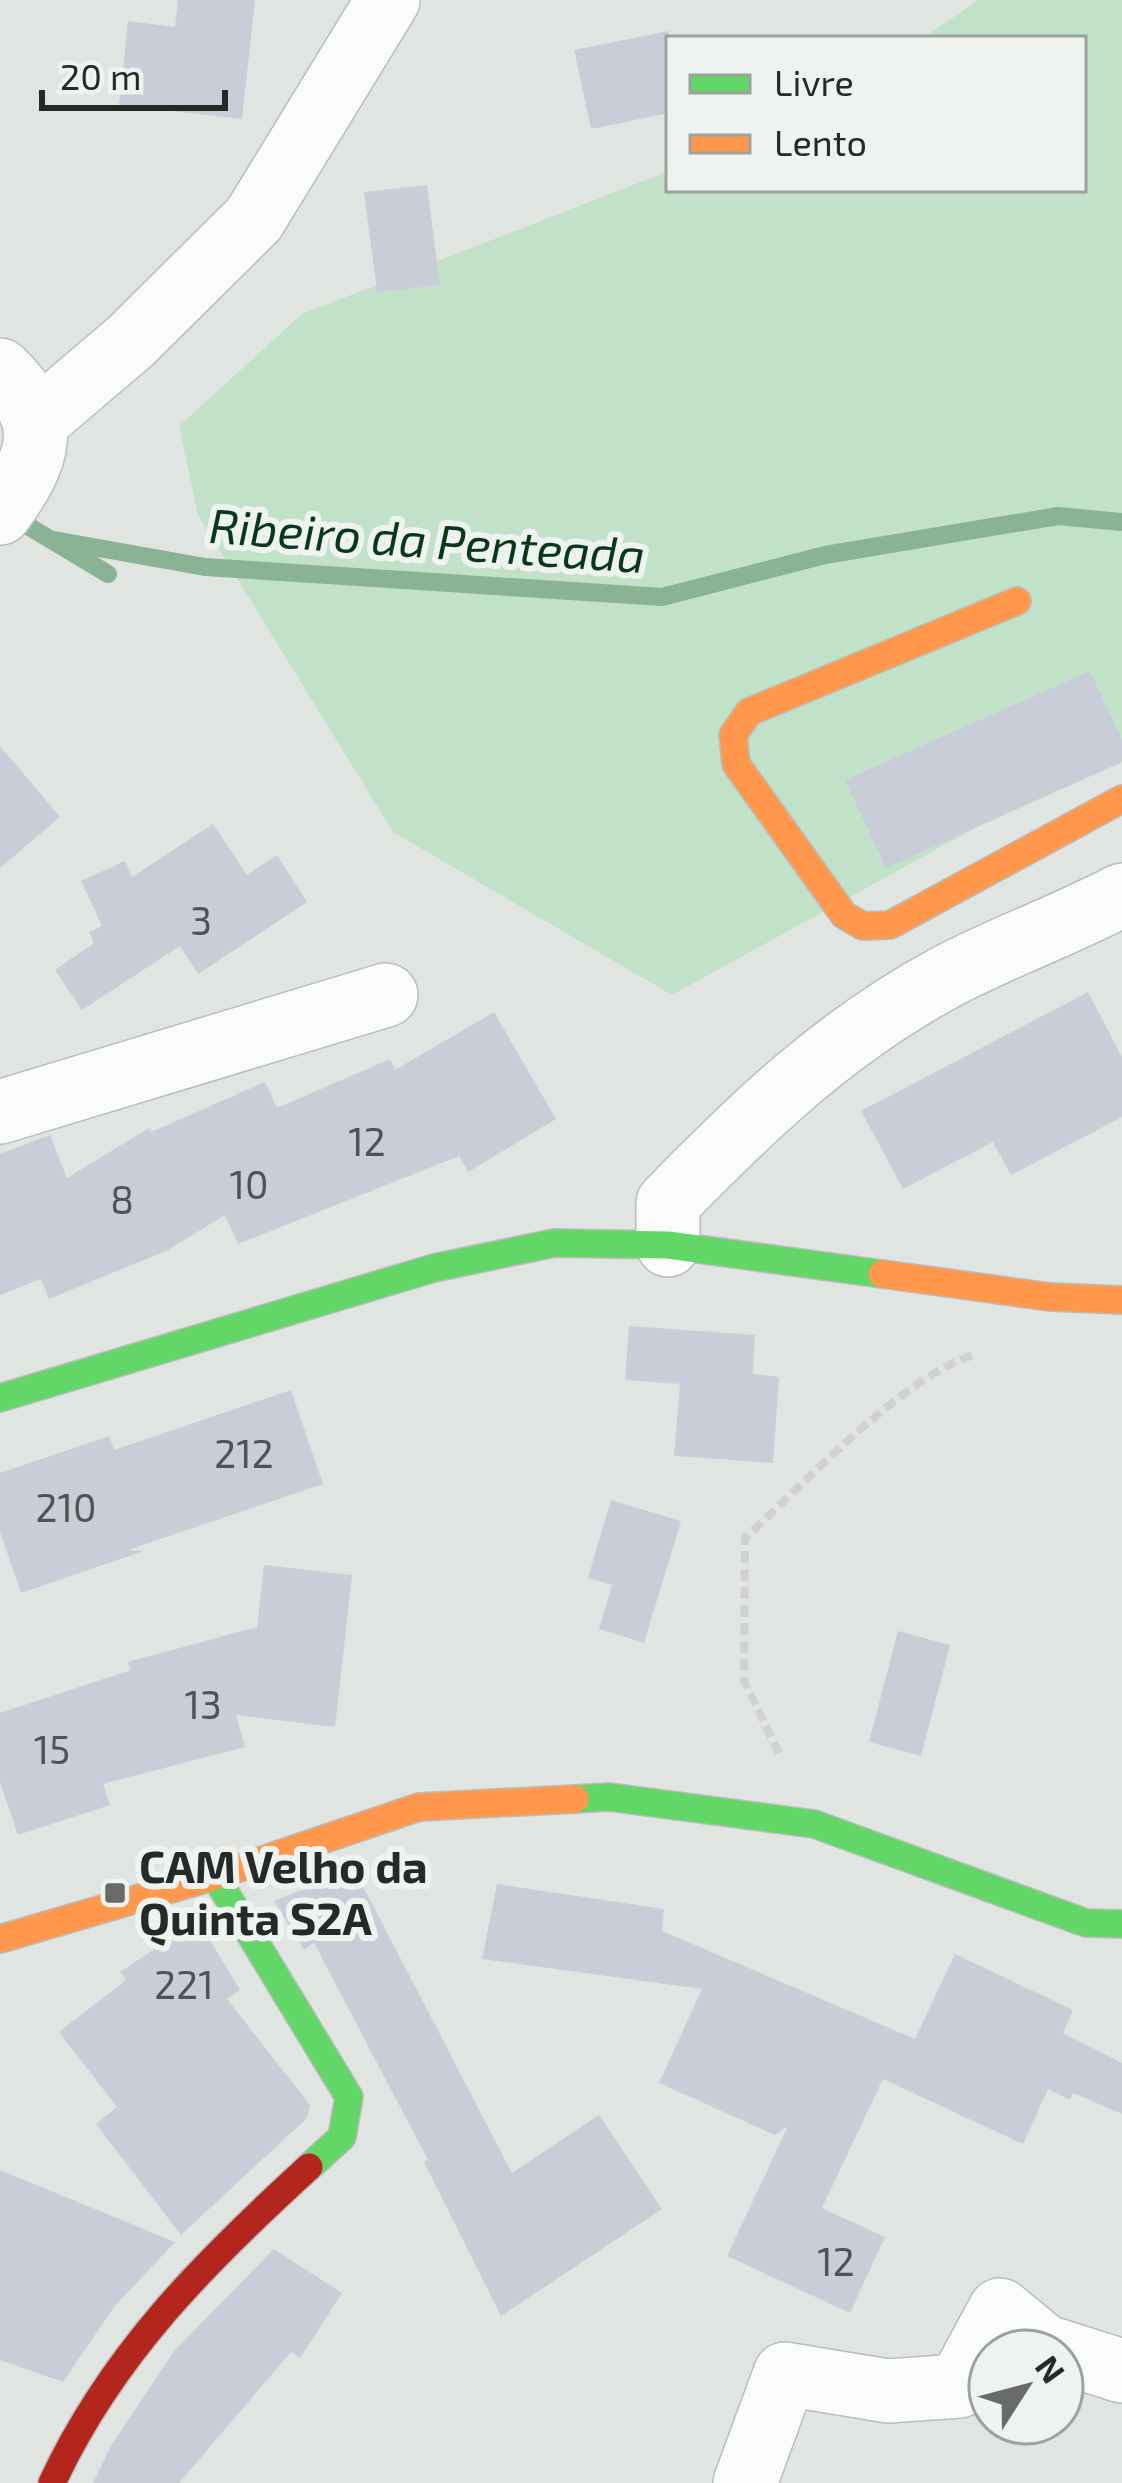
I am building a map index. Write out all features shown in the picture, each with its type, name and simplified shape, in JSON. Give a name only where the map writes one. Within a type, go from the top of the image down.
[{"type":"street","points":[[36,422],[131,341],[254,219],[388,0]]},
{"type":"street","points":[[0,370],[18,386],[36,422],[35,454],[0,513]]},
{"type":"street","points":[[1017,601],[749,712],[733,726],[730,744],[736,764],[844,915],[863,926],[890,925],[1122,799]]},
{"type":"street","points":[[668,1245],[668,1203],[770,1097],[852,1036],[946,977],[1122,895]]},
{"type":"street","points":[[0,1112],[386,995]]},
{"type":"street","points":[[0,1398],[434,1268],[554,1244],[668,1245],[1050,1297],[1122,1300]]},
{"type":"street","points":[[0,1939],[214,1876],[419,1807],[609,1797],[814,1825],[1086,1923],[1122,1924]]},
{"type":"street","points":[[52,2483],[78,2427],[145,2328],[222,2246],[342,2137],[349,2097],[214,1876]]},
{"type":"street","points":[[991,2327],[1000,2310],[1023,2327]]},
{"type":"street","points":[[1086,2360],[1122,2371]]},
{"type":"street","points":[[745,2483],[785,2374],[888,2391],[959,2386],[966,2373]]},
{"type":"path","points":[[814,1825],[743,1681],[745,1538],[872,1422],[951,1361],[992,1349]]},
{"type":"green space","points":[[978,0],[1122,0],[1122,747],[672,995],[393,832],[198,515],[179,426],[302,314],[666,172],[666,192],[1086,192],[1086,36],[926,36]]},
{"type":"building","points":[[178,0],[255,0],[242,119],[119,105],[128,21],[175,27]]},
{"type":"building","points":[[669,31],[666,114],[591,129],[574,50]]},
{"type":"building","points":[[427,185],[440,285],[377,292],[364,192]]},
{"type":"building","points":[[1090,671],[1122,740],[1122,762],[886,868],[845,780]]},
{"type":"building","points":[[0,746],[60,817],[0,868]]},
{"type":"building","points":[[213,824],[247,875],[277,855],[307,902],[198,974],[180,946],[82,1010],[55,970],[94,943],[89,932],[102,926],[81,881],[125,861],[132,877]]},
{"type":"building","points":[[1088,992],[1122,1057],[1122,1117],[1011,1175],[993,1142],[903,1189],[861,1111]]},
{"type":"building","points":[[494,1012],[556,1119],[468,1172],[459,1156],[238,1244],[225,1215],[168,1250],[49,1299],[41,1279],[0,1295],[0,1154],[50,1135],[67,1178],[149,1128],[151,1132],[265,1082],[277,1108],[390,1059],[395,1070]]},
{"type":"building","points":[[629,1326],[755,1335],[753,1374],[779,1377],[773,1463],[674,1456],[680,1384],[625,1380]]},
{"type":"building","points":[[291,1390],[323,1484],[128,1550],[144,1551],[21,1593],[0,1532],[0,1473],[109,1436],[114,1450]]},
{"type":"building","points":[[611,1500],[681,1521],[644,1643],[599,1629],[612,1585],[588,1578]]},
{"type":"building","points":[[264,1565],[352,1575],[335,1727],[236,1715],[245,1747],[103,1784],[110,1805],[18,1835],[0,1782],[0,1713],[131,1670],[128,1662],[257,1627]]},
{"type":"building","points":[[898,1631],[950,1645],[921,1756],[869,1742]]},
{"type":"building","points":[[354,1869],[512,2173],[599,2115],[662,2209],[501,2316],[424,2162],[428,2160],[314,1943],[304,1950],[274,1901]]},
{"type":"building","points":[[497,1884],[664,1909],[662,1931],[915,2039],[955,1954],[1073,2010],[1063,2033],[1122,2063],[1122,2114],[1073,2093],[1070,2100],[1048,2089],[1023,2144],[883,2079],[822,2208],[885,2237],[850,2313],[727,2256],[788,2126],[775,2135],[659,2083],[702,1989],[482,1959]]},
{"type":"building","points":[[198,1920],[240,1990],[227,1999],[310,2105],[307,2118],[181,2235],[96,2124],[117,2107],[59,2032],[126,1980],[120,1972]]},
{"type":"building","points":[[0,2170],[175,2242],[114,2307],[63,2382],[0,2360]]},
{"type":"building","points":[[274,2249],[342,2293],[300,2358],[291,2352],[179,2483],[93,2483],[111,2446],[174,2351]]},
{"type":"waterway","name":"Ribeiro da Penteada","points":[[8,514],[108,574],[54,540],[205,567],[662,597],[825,555],[1058,516],[1122,522]]},
{"type":"traffic: fast","points":[[0,1398],[434,1268],[554,1243],[668,1245],[882,1274]]},
{"type":"traffic: fast","points":[[575,1799],[609,1797],[814,1824],[1086,1923],[1122,1924]]},
{"type":"traffic: fast","points":[[215,1876],[349,2097],[342,2137],[309,2167]]},
{"type":"traffic: slow","points":[[1017,601],[749,712],[733,735],[736,764],[844,915],[863,926],[890,925],[1122,799]]},
{"type":"traffic: slow","points":[[882,1274],[1050,1297],[1122,1300]]},
{"type":"traffic: slow","points":[[0,1939],[215,1876],[419,1807],[575,1799]]},
{"type":"traffic: jam","points":[[52,2483],[76,2436],[132,2351],[233,2238],[309,2167]]},
{"type":"place","name":"CAM Velho da Quinta S2A","points":[[115,1893]]}]
